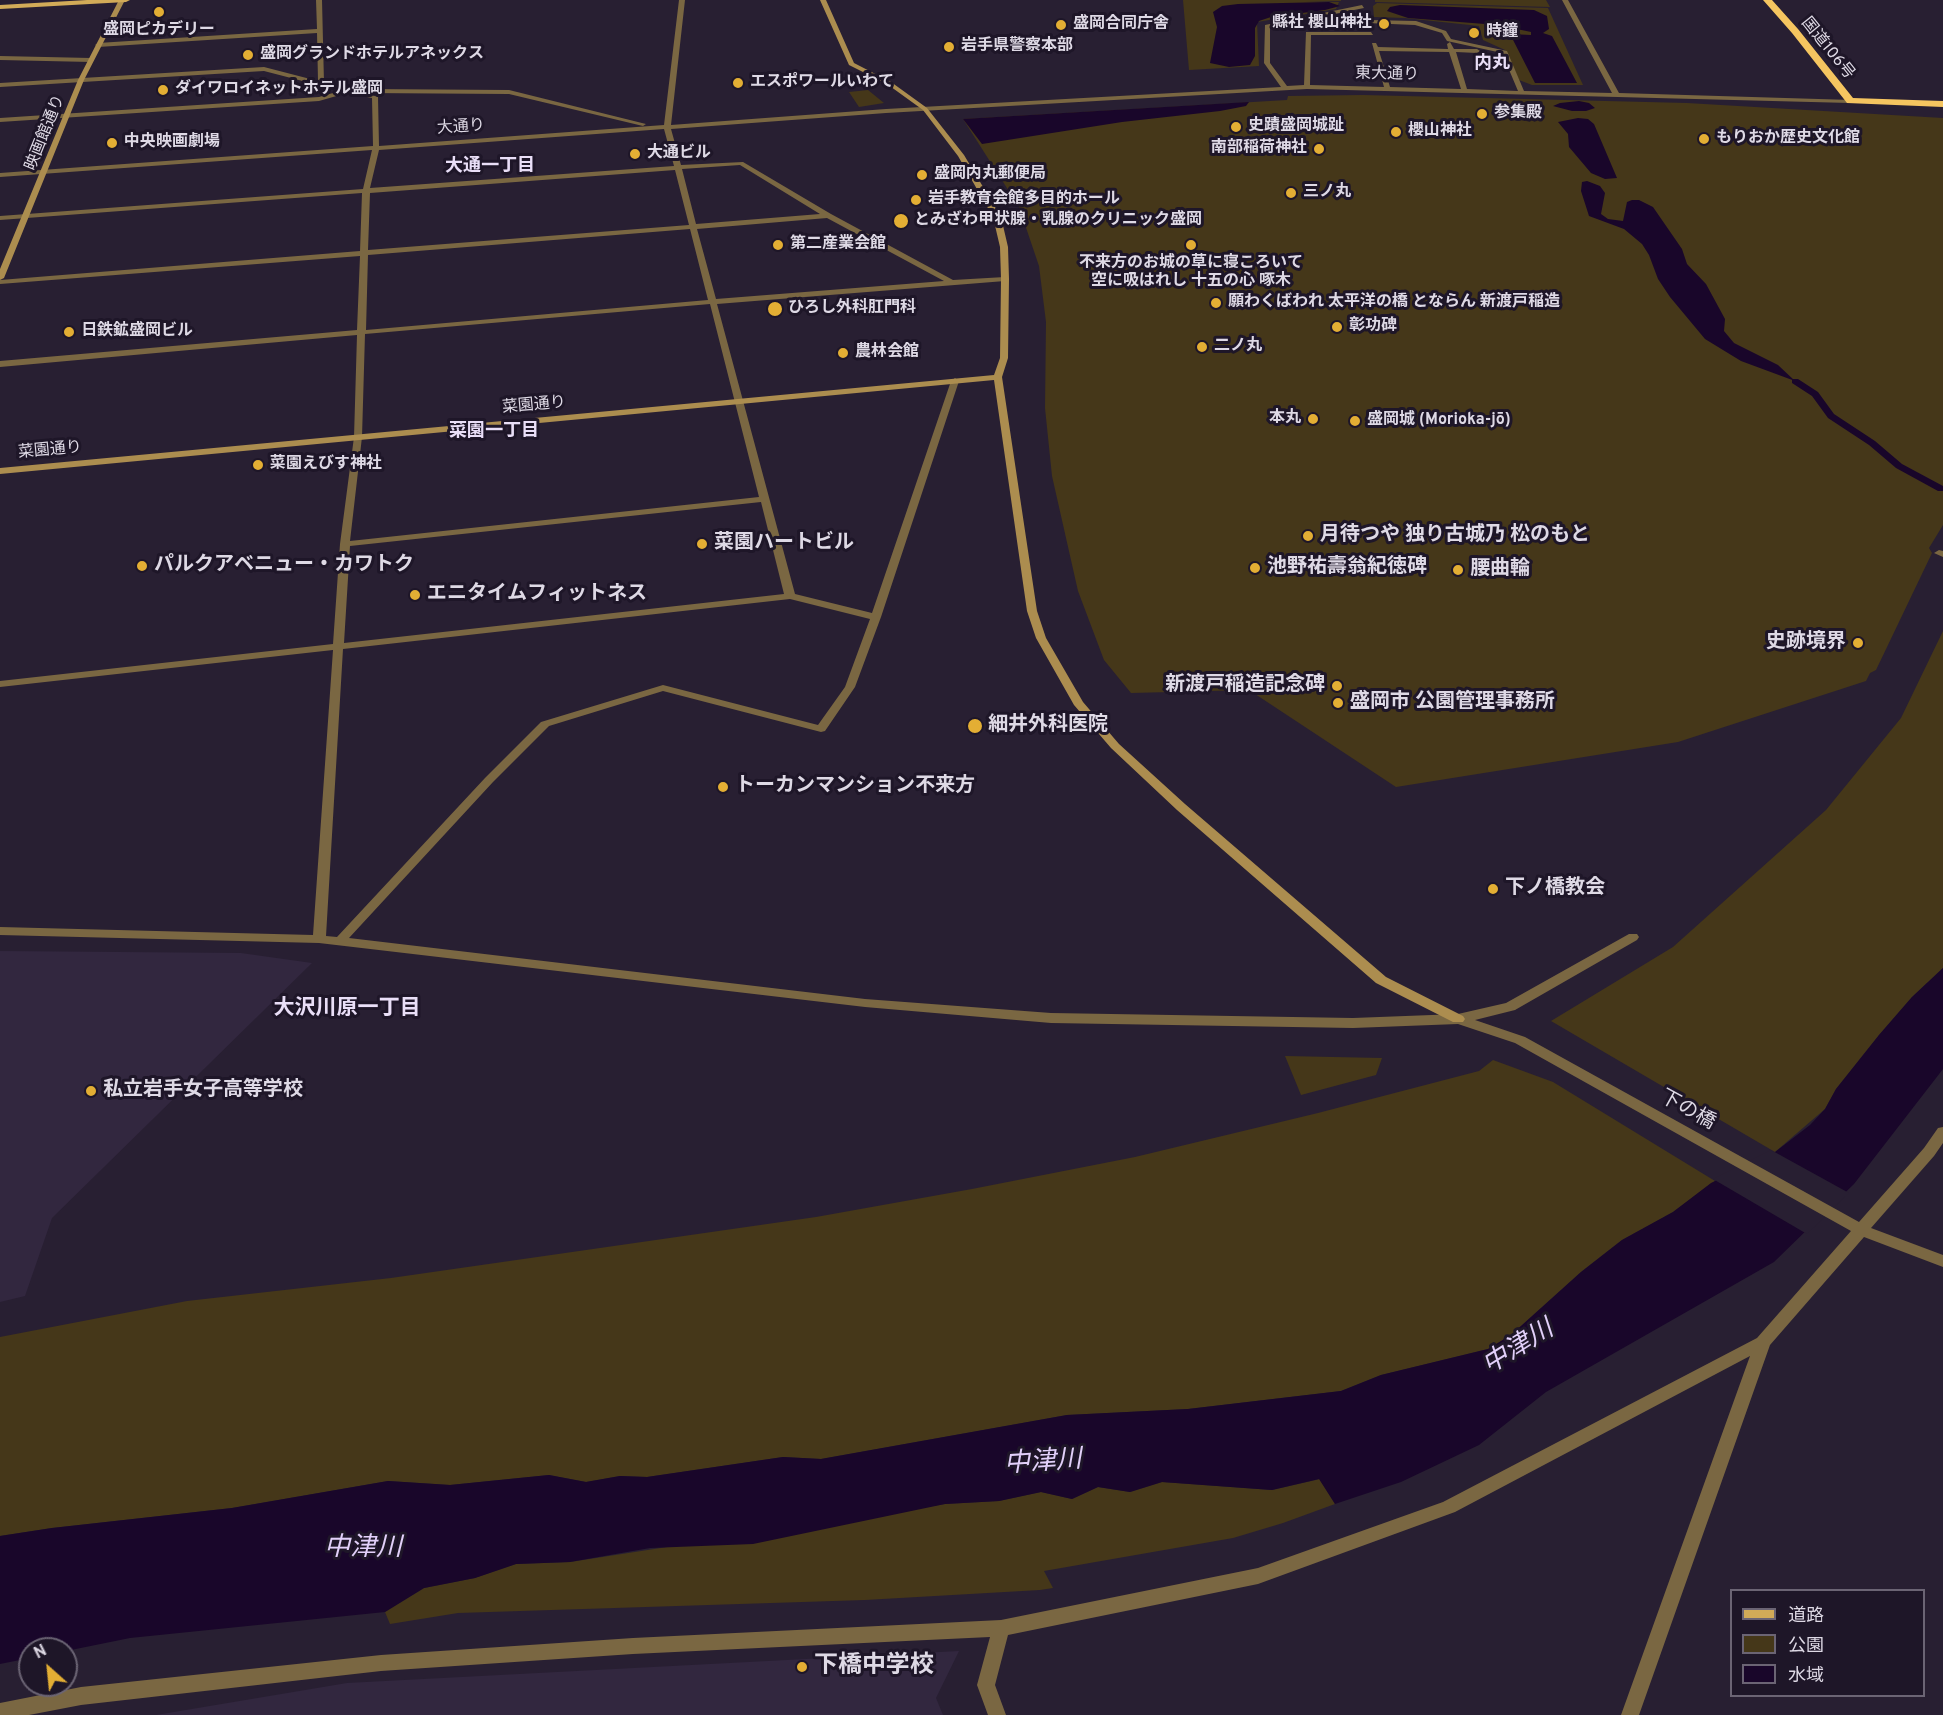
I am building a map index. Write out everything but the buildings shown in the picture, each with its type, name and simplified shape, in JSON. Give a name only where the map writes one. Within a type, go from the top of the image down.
[{"type":"highway","name":"国道106号","points":[[1767,0],[1795,31],[1850,101],[1943,104]]},
{"type":"main road","points":[[0,7],[126,0]]},
{"type":"street","name":"映画館通り","points":[[0,280],[81,80],[122,0]]},
{"type":"street","points":[[319,0],[321,86]]},
{"type":"street","points":[[682,0],[667,127],[790,596]]},
{"type":"street","points":[[822,0],[851,64],[888,83],[925,109],[961,155],[997,218],[1004,247],[1005,279],[1004,358],[998,377],[1032,611],[1041,638],[1078,703],[1115,746],[1181,807],[1381,980],[1458,1019]]},
{"type":"street","points":[[1565,0],[1616,94]]},
{"type":"street","points":[[1285,88],[1267,63],[1267,26],[1361,3],[1387,88]]},
{"type":"street","points":[[1315,16],[1416,23],[1444,33],[1449,40],[1464,90]]},
{"type":"street","points":[[98,45],[321,31]]},
{"type":"street","points":[[1307,87],[1308,33],[1371,34]]},
{"type":"street","points":[[1449,40],[1505,52]]},
{"type":"street","points":[[1376,49],[1505,52]]},
{"type":"street","points":[[1505,52],[1521,91]]},
{"type":"street","points":[[0,58],[92,60]]},
{"type":"street","points":[[0,85],[264,69],[321,86],[375,97],[376,147],[366,191],[358,437],[345,544],[319,939]]},
{"type":"street","name":"東大通り","points":[[925,109],[1307,87],[1850,101]]},
{"type":"street","points":[[0,120],[319,99],[347,91],[509,92],[649,126],[667,127]]},
{"type":"street","name":"大通り","points":[[0,175],[925,109]]},
{"type":"street","points":[[0,218],[741,163],[828,216],[950,281]]},
{"type":"street","points":[[0,280],[828,216]]},
{"type":"street","points":[[0,364],[950,281],[1005,279]]},
{"type":"street","name":"菜園通り","points":[[0,471],[998,377]]},
{"type":"street","points":[[339,942],[489,780],[546,724],[663,688],[821,729],[850,687],[876,617],[955,381]]},
{"type":"street","points":[[345,544],[764,499]]},
{"type":"street","points":[[0,684],[790,596],[876,617]]},
{"type":"street","points":[[0,931],[319,939],[865,1003],[1051,1018],[1353,1023],[1458,1019],[1509,1007],[1633,937]]},
{"type":"street","name":"下の橋","points":[[1458,1019],[1520,1040],[1861,1230],[1943,1261]]},
{"type":"street","points":[[0,1712],[81,1696],[381,1663],[633,1646],[1001,1628],[1258,1576],[1449,1507],[1763,1342],[1943,1132]]},
{"type":"street","points":[[1630,1715],[1763,1342]]},
{"type":"street","points":[[997,1715],[986,1685],[1001,1628]]},
{"type":"shaded area","name":"私立岩手女子高等学校","points":[[0,951],[241,953],[312,963],[52,1218],[25,1296],[0,1302]]},
{"type":"shaded area","name":"下橋中学校","points":[[959,1651],[936,1698],[943,1715],[156,1715],[347,1683]]},
{"type":"green space","points":[[1183,0],[1341,1],[1306,1],[1339,2],[1336,9],[1257,22],[1259,66],[1189,70]]},
{"type":"green space","points":[[1375,0],[1546,0],[1550,7],[1375,2]]},
{"type":"green space","points":[[1377,3],[1548,8],[1583,85],[1532,85],[1519,80],[1505,50],[1483,40],[1479,26],[1374,17],[1373,6]]},
{"type":"green space","points":[[868,90],[884,103],[859,107],[849,92]]},
{"type":"green space","points":[[1363,95],[1687,103],[1943,118],[1943,525],[1929,548],[1932,553],[1876,670],[1870,673],[1866,681],[1678,742],[1396,787],[1249,690],[1131,693],[1104,660],[1078,591],[1052,476],[1045,408],[1046,322],[1039,266],[1019,207],[963,119],[1287,100],[1288,96]]},
{"type":"green space","points":[[1943,631],[1943,968],[1912,997],[1879,1035],[1836,1089],[1825,1109],[1775,1152],[1551,1021],[1673,947],[1826,810],[1901,718]]},
{"type":"green space","points":[[1285,1056],[1382,1058],[1376,1075],[1301,1095]]},
{"type":"green space","points":[[1493,1060],[1553,1082],[1715,1181],[1673,1212],[1622,1240],[1581,1272],[1511,1335],[1488,1349],[1381,1375],[1341,1391],[1188,1409],[1067,1415],[821,1459],[783,1457],[647,1477],[620,1476],[586,1482],[549,1475],[450,1485],[388,1481],[232,1508],[0,1536],[0,1337],[187,1301],[391,1278],[816,1217],[972,1189],[1135,1157],[1318,1113],[1479,1071]]},
{"type":"green space","points":[[1320,1479],[1335,1504],[1233,1538],[1044,1571],[1053,1588],[1040,1590],[865,1600],[458,1613],[390,1624],[385,1612],[424,1588],[475,1578],[516,1564],[570,1562],[945,1504],[999,1501],[1041,1492],[1072,1499],[1098,1487],[1130,1492],[1162,1482],[1272,1490]]},
{"type":"water","points":[[1329,2],[1340,6],[1259,21],[1255,28],[1255,56],[1250,65],[1229,67],[1210,63],[1217,27],[1213,12],[1222,6]]},
{"type":"water","points":[[1400,5],[1534,10],[1547,16],[1549,29],[1543,33],[1552,36],[1577,83],[1535,83],[1510,34],[1531,35],[1531,32],[1498,25],[1408,18],[1387,11],[1390,7]]},
{"type":"water","points":[[1579,101],[1589,103],[1595,108],[1586,111],[1572,111],[1553,106],[1560,103]]},
{"type":"water","points":[[1249,102],[1246,106],[1220,111],[1122,122],[982,144],[963,119]]},
{"type":"water","points":[[1578,118],[1588,119],[1594,124],[1617,178],[1605,179],[1591,173],[1569,147],[1568,134],[1558,122]]},
{"type":"water","points":[[1587,181],[1600,186],[1605,193],[1601,214],[1608,219],[1623,221],[1627,202],[1632,200],[1639,200],[1653,207],[1682,249],[1687,264],[1706,284],[1725,319],[1724,331],[1734,343],[1778,365],[1795,381],[1741,361],[1705,339],[1658,279],[1642,244],[1624,229],[1589,216],[1581,191],[1582,182]]},
{"type":"water","name":"中津川","points":[[1943,968],[1943,1069],[1854,1184],[1774,1262],[1546,1392],[1479,1445],[1401,1482],[1335,1504],[1319,1479],[1272,1490],[1162,1482],[1130,1492],[1098,1487],[1072,1499],[1041,1492],[999,1501],[945,1504],[753,1544],[650,1548],[570,1562],[516,1564],[475,1578],[424,1588],[385,1612],[130,1638],[78,1649],[78,1637],[18,1637],[18,1660],[0,1664],[0,1536],[232,1508],[388,1481],[450,1485],[549,1475],[586,1482],[620,1476],[647,1477],[783,1457],[821,1459],[1067,1415],[1188,1409],[1341,1391],[1381,1375],[1488,1349],[1511,1335],[1581,1272],[1622,1240],[1673,1212],[1711,1183],[1775,1152],[1810,1125],[1825,1109],[1836,1089],[1879,1035],[1912,997]]},
{"type":"pier","points":[[1771,1150],[1849,1193],[1807,1234],[1713,1179]]},
{"type":"waterway","points":[[1795,381],[1815,394],[1831,416],[1872,443],[1899,466],[1941,489]]},
{"type":"place","name":"盛岡ピカデリー","points":[[159,12]]},
{"type":"place","name":"縣社 櫻山神社","points":[[1384,24]]},
{"type":"place","name":"盛岡合同庁舎","points":[[1061,25]]},
{"type":"place","name":"時鐘","points":[[1474,33]]},
{"type":"place","name":"岩手県警察本部","points":[[949,47]]},
{"type":"place","name":"盛岡グランドホテルアネックス","points":[[248,55]]},
{"type":"place","name":"エスポワールいわて","points":[[738,83]]},
{"type":"place","name":"ダイワロイネットホテル盛岡","points":[[163,90]]},
{"type":"place","name":"参集殿","points":[[1482,114]]},
{"type":"place","name":"史蹟盛岡城趾","points":[[1236,127]]},
{"type":"place","name":"櫻山神社","points":[[1396,132]]},
{"type":"place","name":"もりおか歴史文化館","points":[[1704,139]]},
{"type":"place","name":"中央映画劇場","points":[[112,143]]},
{"type":"place","name":"南部稲荷神社","points":[[1319,149]]},
{"type":"place","name":"大通ビル","points":[[635,154]]},
{"type":"place","name":"盛岡内丸郵便局","points":[[922,175]]},
{"type":"place","name":"三ノ丸","points":[[1291,193]]},
{"type":"place","name":"岩手教育会館多目的ホール","points":[[916,200]]},
{"type":"place","name":"とみざわ甲状腺・乳腺のクリニック盛岡","points":[[901,221]]},
{"type":"place","name":"第二産業会館","points":[[778,245]]},
{"type":"place","name":"不来方のお城の草に寝ころいて 空に吸はれし 十五の心 啄木","points":[[1191,245]]},
{"type":"place","name":"願わくばわれ 太平洋の橋 とならん 新渡戸稲造","points":[[1216,303]]},
{"type":"place","name":"ひろし外科肛門科","points":[[775,309]]},
{"type":"place","name":"彰功碑","points":[[1337,327]]},
{"type":"place","name":"日鉄鉱盛岡ビル","points":[[69,332]]},
{"type":"place","name":"二ノ丸","points":[[1202,347]]},
{"type":"place","name":"農林会館","points":[[843,353]]},
{"type":"place","name":"本丸","points":[[1313,419]]},
{"type":"place","name":"盛岡城 (Morioka-jō)","points":[[1355,421]]},
{"type":"place","name":"菜園えびす神社","points":[[258,465]]},
{"type":"place","name":"月待つや 独り古城乃 松のもと","points":[[1308,536]]},
{"type":"place","name":"菜園ハートビル","points":[[702,544]]},
{"type":"place","name":"パルクアベニュー・カワトク","points":[[142,566]]},
{"type":"place","name":"池野祐壽翁紀徳碑","points":[[1255,568]]},
{"type":"place","name":"腰曲輪","points":[[1458,570]]},
{"type":"place","name":"エニタイムフィットネス","points":[[415,595]]},
{"type":"place","name":"史跡境界","points":[[1858,643]]},
{"type":"place","name":"新渡戸稲造記念碑","points":[[1337,686]]},
{"type":"place","name":"盛岡市 公園管理事務所","points":[[1338,703]]},
{"type":"place","name":"細井外科医院","points":[[975,726]]},
{"type":"place","name":"トーカンマンション不来方","points":[[723,787]]},
{"type":"place","name":"下ノ橋教会","points":[[1493,889]]},
{"type":"place","name":"私立岩手女子高等学校","points":[[91,1091]]},
{"type":"place","name":"下橋中学校","points":[[802,1667]]},
{"type":"district","name":"内丸","points":[[1492,64]]},
{"type":"district","name":"大通一丁目","points":[[490,167]]},
{"type":"district","name":"菜園一丁目","points":[[494,432]]},
{"type":"district","name":"大沢川原一丁目","points":[[347,1010]]}]
